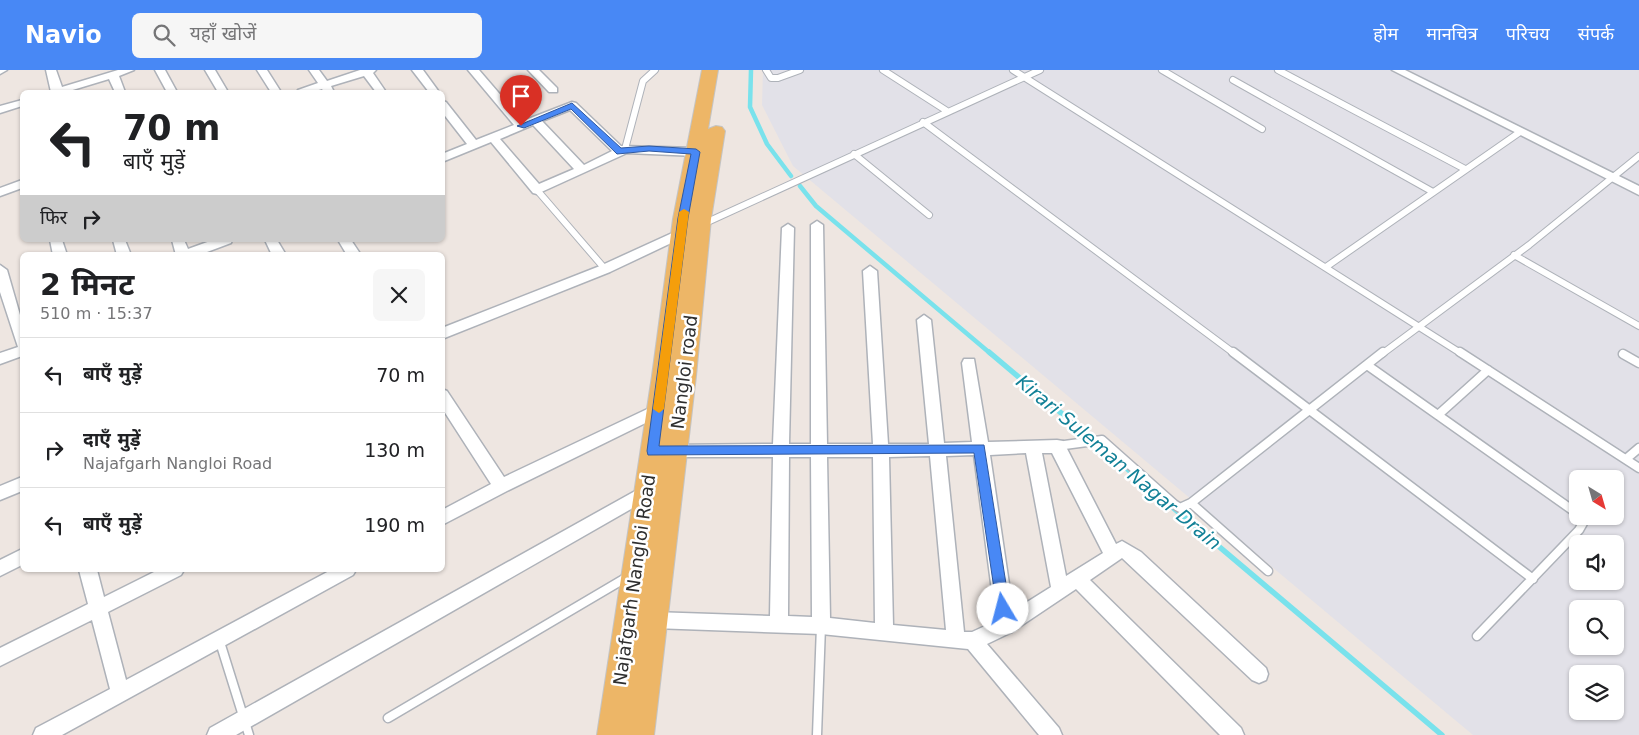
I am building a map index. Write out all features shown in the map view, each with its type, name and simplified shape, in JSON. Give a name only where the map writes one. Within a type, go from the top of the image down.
[{"type":"main road","name":"Najafgarh Nangloi Road","points":[[612,735],[646,492],[664,451],[691,229],[696,152],[710,70]]},
{"type":"main road","points":[[691,229],[725,70]]},
{"type":"main road","name":"Nangloi road","points":[[639,735],[653,620],[664,451]]},
{"type":"street","points":[[51,70],[60,90]]},
{"type":"street","points":[[67,90],[130,70]]},
{"type":"street","points":[[160,70],[171,90]]},
{"type":"street","points":[[210,70],[222,90]]},
{"type":"street","points":[[262,70],[275,90]]},
{"type":"street","points":[[314,70],[326,89],[367,70],[380,90]]},
{"type":"street","points":[[417,70],[432,90]]},
{"type":"street","points":[[473,70],[521,126]]},
{"type":"street","points":[[533,70],[553,90]]},
{"type":"street","points":[[1397,70],[1639,191]]},
{"type":"street","points":[[113,75],[119,90]]},
{"type":"street","points":[[445,157],[494,139],[572,105],[623,151]]},
{"type":"street","points":[[0,110],[20,107]]},
{"type":"street","points":[[445,108],[475,146]]},
{"type":"street","points":[[536,121],[582,170]]},
{"type":"street","points":[[494,139],[537,190],[623,151],[696,152]]},
{"type":"street","points":[[0,192],[20,185]]},
{"type":"street","points":[[817,225],[821,626]]},
{"type":"street","points":[[778,624],[788,228]]},
{"type":"street","points":[[445,333],[605,269],[691,229]]},
{"type":"street","points":[[213,250],[223,242]]},
{"type":"street","points":[[870,271],[881,450],[884,631]]},
{"type":"street","points":[[1,275],[20,337]]},
{"type":"street","points":[[924,320],[938,450],[964,640],[1052,735]]},
{"type":"street","points":[[0,360],[20,352]]},
{"type":"street","points":[[969,363],[1006,626]]},
{"type":"street","points":[[445,400],[501,486]]},
{"type":"street","points":[[445,516],[501,486],[670,406]]},
{"type":"street","points":[[664,451],[938,450],[1057,446],[1112,554]]},
{"type":"street","points":[[1033,447],[1060,590]]},
{"type":"street","points":[[0,493],[20,485]]},
{"type":"street","points":[[217,735],[246,727],[646,492]]},
{"type":"street","points":[[653,620],[821,626],[964,640],[1006,626],[1122,549],[1128,552],[1259,674]]},
{"type":"street","points":[[0,568],[20,559]]},
{"type":"street","points":[[89,572],[120,693]]},
{"type":"street","points":[[0,657],[171,572]]},
{"type":"street","points":[[43,735],[343,572]]},
{"type":"street","points":[[1077,578],[1234,735]]},
{"type":"lane","points":[[623,151],[643,81],[655,70]]},
{"type":"lane","points":[[766,70],[772,78],[778,78],[800,70]]},
{"type":"lane","points":[[883,70],[948,111]]},
{"type":"lane","points":[[1013,70],[1326,266],[1639,468]]},
{"type":"lane","points":[[691,229],[1040,70]]},
{"type":"lane","points":[[1162,70],[1262,129]]},
{"type":"lane","points":[[1278,70],[1466,169]]},
{"type":"lane","points":[[1232,80],[1433,192]]},
{"type":"lane","points":[[923,122],[1310,409],[1533,579]]},
{"type":"lane","points":[[1326,266],[1520,132]]},
{"type":"lane","points":[[854,154],[929,215]]},
{"type":"lane","points":[[1057,446],[1094,440],[1104,441],[1180,508],[1190,503],[1418,325],[1514,256],[1639,156]]},
{"type":"lane","points":[[537,190],[605,269]]},
{"type":"lane","points":[[1514,256],[1639,326]]},
{"type":"lane","points":[[1622,354],[1639,363]]},
{"type":"lane","points":[[1367,365],[1569,509]]},
{"type":"lane","points":[[1438,414],[1488,370]]},
{"type":"lane","points":[[1626,459],[1639,448]]},
{"type":"lane","points":[[1190,503],[1268,571]]},
{"type":"lane","points":[[1477,636],[1533,579],[1582,525]]},
{"type":"lane","points":[[388,718],[635,572]]},
{"type":"lane","points":[[817,735],[821,626]]},
{"type":"lane","points":[[219,640],[246,727]]},
{"type":"shaded area","points":[[763,70],[1639,70],[1639,735],[1473,735],[793,166],[762,105]]},
{"type":"waterway","name":"Kirari Suleman Nagar Drain","points":[[751,70],[750,107],[767,144],[791,176]]},
{"type":"waterway","name":"Kirari Suleman Nagar Drain","points":[[800,186],[816,206],[991,354]]},
{"type":"waterway","name":"Kirari Suleman Nagar Drain","points":[[989,352],[1157,494]]},
{"type":"waterway","name":"Kirari Suleman Nagar Drain","points":[[1171,506],[1442,735]]},
{"type":"slow traffic","points":[[659,409],[684,212]]},
{"type":"route","points":[[521,126],[572,105],[620,152],[625,149],[649,149],[696,152],[683,218],[664,376],[652,451],[938,450],[980,448],[1003,609]]}]
